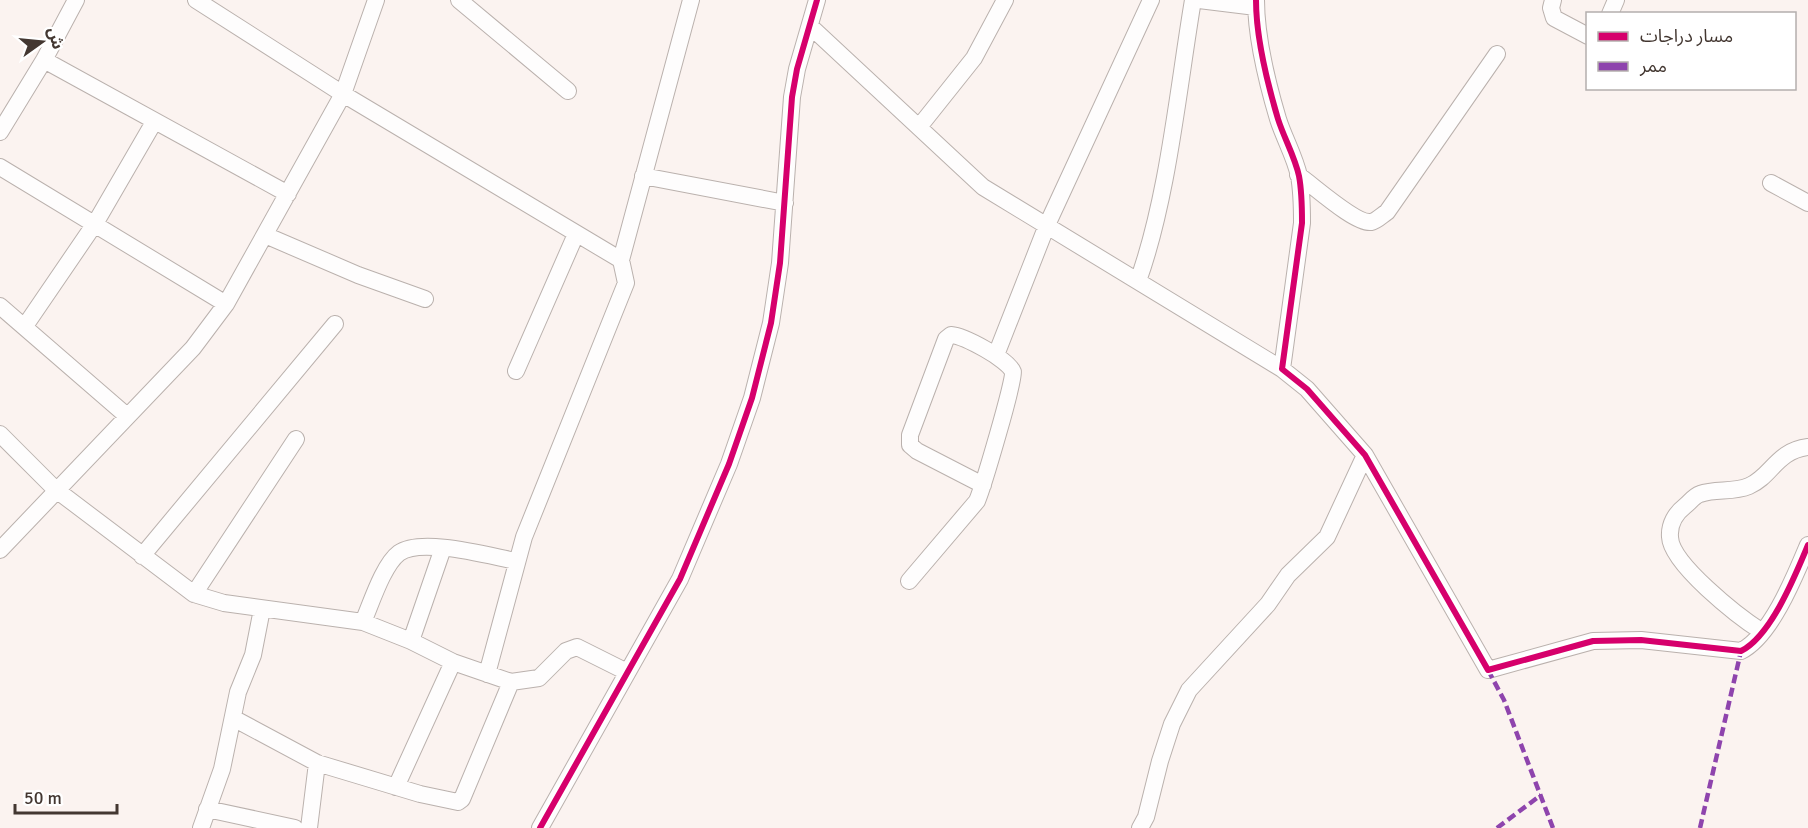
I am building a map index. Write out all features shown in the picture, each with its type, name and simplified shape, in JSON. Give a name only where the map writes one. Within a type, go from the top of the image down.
[{"type":"street","points":[[0,132],[44,60],[76,0]]},
{"type":"street","points":[[196,0],[343,94],[621,260]]},
{"type":"street","points":[[0,550],[55,489],[193,348],[226,304],[343,94],[376,0]]},
{"type":"street","points":[[459,0],[568,91]]},
{"type":"street","points":[[487,674],[501,630],[516,561],[626,283],[621,260],[690,0]]},
{"type":"street","points":[[540,828],[680,579],[729,464],[752,398],[771,323],[785,203],[792,97],[797,69],[817,0]]},
{"type":"street","points":[[919,127],[974,58],[1005,0]]},
{"type":"street","points":[[996,355],[1047,225],[1151,0]]},
{"type":"street","points":[[1138,281],[1148,255],[1164,177],[1193,0]]},
{"type":"street","points":[[1199,0],[1256,3],[1258,32],[1278,119],[1298,175],[1302,223],[1282,369]]},
{"type":"street","points":[[1553,0],[1551,8],[1554,18],[1586,35]]},
{"type":"street","points":[[810,26],[983,187],[1282,369],[1307,389],[1365,455],[1488,670],[1593,641],[1641,640],[1741,651],[1753,645],[1782,603],[1808,545]]},
{"type":"street","points":[[1298,175],[1356,218],[1369,222],[1377,219],[1387,212],[1497,54]]},
{"type":"street","points":[[44,60],[288,194]]},
{"type":"street","points":[[25,326],[96,222],[154,122]]},
{"type":"street","points":[[0,167],[96,222],[226,304]]},
{"type":"street","points":[[643,176],[785,203]]},
{"type":"street","points":[[1771,183],[1808,203]]},
{"type":"street","points":[[516,371],[576,234]]},
{"type":"street","points":[[265,235],[358,275],[425,299]]},
{"type":"street","points":[[0,306],[127,416]]},
{"type":"street","points":[[142,556],[335,324]]},
{"type":"street","points":[[909,581],[977,501],[983,485],[1013,380],[1010,368],[996,355],[951,335],[946,339],[910,435],[910,445],[917,451],[983,485]]},
{"type":"street","points":[[0,434],[55,489],[194,594],[224,603],[363,622],[411,641],[453,662],[511,682],[539,678],[566,651],[577,646],[627,672]]},
{"type":"street","points":[[194,594],[296,439]]},
{"type":"street","points":[[1761,632],[1732,613],[1681,560],[1670,538],[1675,514],[1698,495],[1716,491],[1735,492],[1758,482],[1772,464],[1797,448],[1808,447]]},
{"type":"street","points":[[1140,828],[1146,818],[1172,724],[1189,690],[1268,604],[1288,575],[1327,537],[1365,455]]},
{"type":"street","points":[[363,622],[388,567],[398,553],[413,547],[443,548],[516,561]]},
{"type":"street","points":[[411,641],[443,548]]},
{"type":"street","points":[[201,828],[222,769],[238,692],[253,655],[262,609]]},
{"type":"street","points":[[396,787],[453,662]]},
{"type":"street","points":[[233,718],[316,763],[453,802],[462,799],[511,682]]},
{"type":"street","points":[[309,828],[316,763]]},
{"type":"street","points":[[207,809],[295,828]]},
{"type":"marked path","points":[[1700,828],[1741,651]]},
{"type":"marked path","points":[[1488,670],[1504,700],[1553,828]]},
{"type":"marked path","points":[[1497,828],[1541,795]]},
{"type":"cycle path","points":[[540,828],[680,579],[729,464],[752,398],[771,323],[780,263],[792,97],[797,69],[817,0]]},
{"type":"cycle path","points":[[1256,0],[1258,30],[1266,75],[1278,119],[1297,169],[1301,194],[1302,223],[1282,369],[1307,389],[1365,455],[1488,670],[1593,641],[1641,640],[1741,651],[1752,643],[1772,619],[1808,545]]}]
